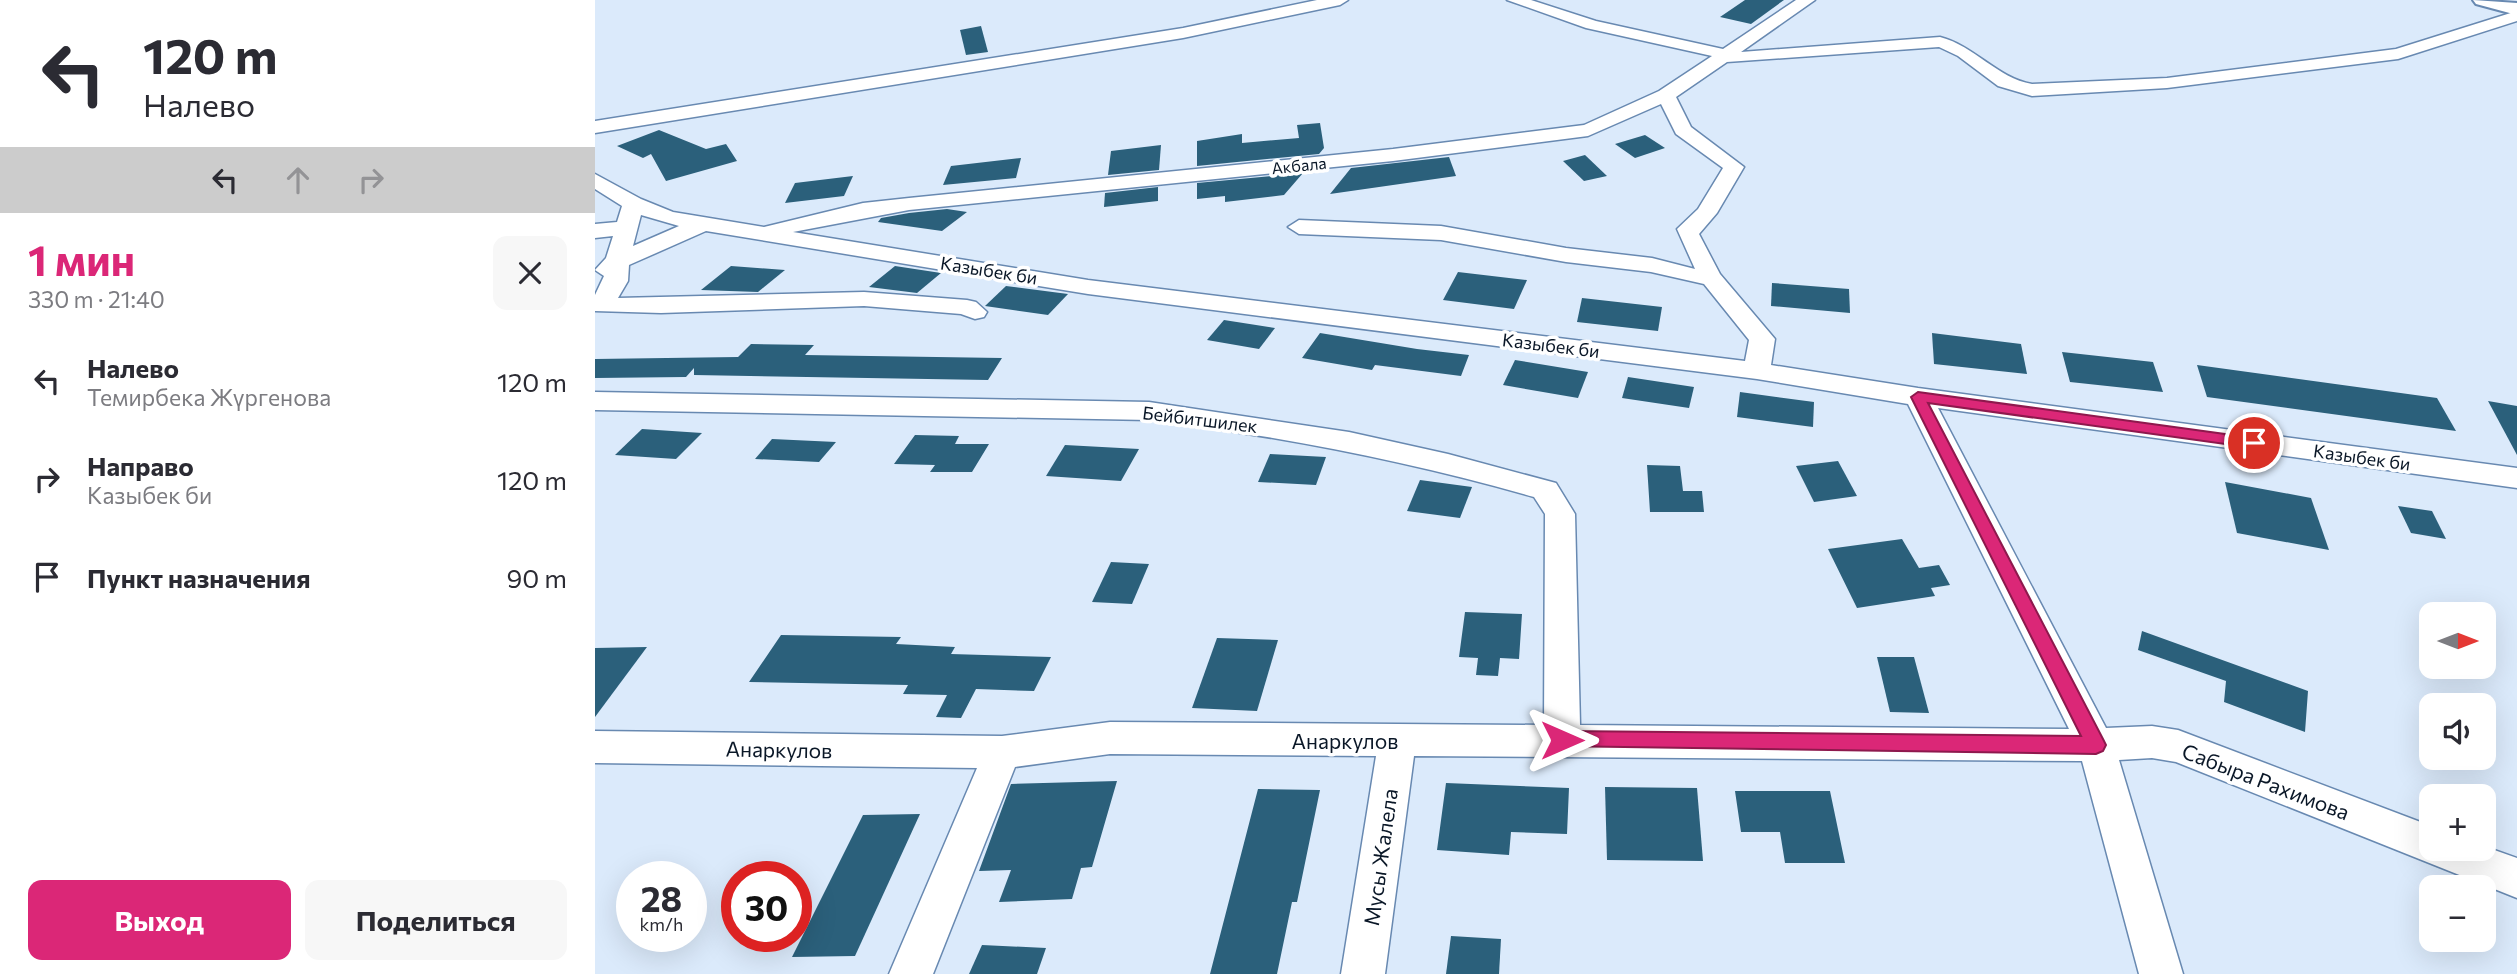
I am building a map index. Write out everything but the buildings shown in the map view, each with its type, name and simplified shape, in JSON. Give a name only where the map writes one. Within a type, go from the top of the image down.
[{"type":"main road","points":[[2483,0],[2517,9]]},
{"type":"street","points":[[595,127],[1183,33],[1340,0]]},
{"type":"street","points":[[1515,0],[1592,25],[1708,49],[1723,57],[1743,58],[1940,43],[1955,47],[2001,81],[2021,89],[2167,83],[2398,54],[2517,16]]},
{"type":"street","name":"Акбала","points":[[757,232],[898,206],[1588,130],[1666,95],[1807,0]]},
{"type":"street","points":[[1666,95],[1683,130],[1734,167],[1706,212],[1688,229],[1688,234],[1710,275],[1762,339],[1757,371]]},
{"type":"street","name":"Казыбек би","points":[[595,180],[630,216],[668,218],[1088,287],[1757,371],[1918,397],[2517,478]]},
{"type":"street","points":[[595,231],[630,216]]},
{"type":"street","points":[[630,216],[617,261],[616,281],[601,305],[661,306],[864,299],[967,307],[975,312]]},
{"type":"street","points":[[595,280],[617,261],[701,225]]},
{"type":"street","points":[[1299,227],[1441,233],[1566,255],[1652,265],[1698,277],[1710,275]]},
{"type":"street","points":[[1918,397],[2096,745],[2161,974]]},
{"type":"street","name":"Бейбитшилек","points":[[595,401],[1149,411],[1239,421],[1372,446],[1545,490],[1560,514],[1562,740]]},
{"type":"street","name":"Анаркулов","points":[[595,747],[1002,752],[1110,738],[2096,745]]},
{"type":"street","name":"Мусы Жалела","points":[[1363,974],[1397,741]]},
{"type":"street","name":"Сабыра Рахимова","points":[[2096,745],[2152,741],[2179,746],[2419,840]]},
{"type":"street","points":[[911,974],[1002,752]]},
{"type":"street","points":[[2472,861],[2517,878]]},
{"type":"route","points":[[1562,740],[2096,745],[1918,397],[2254,443]]}]
